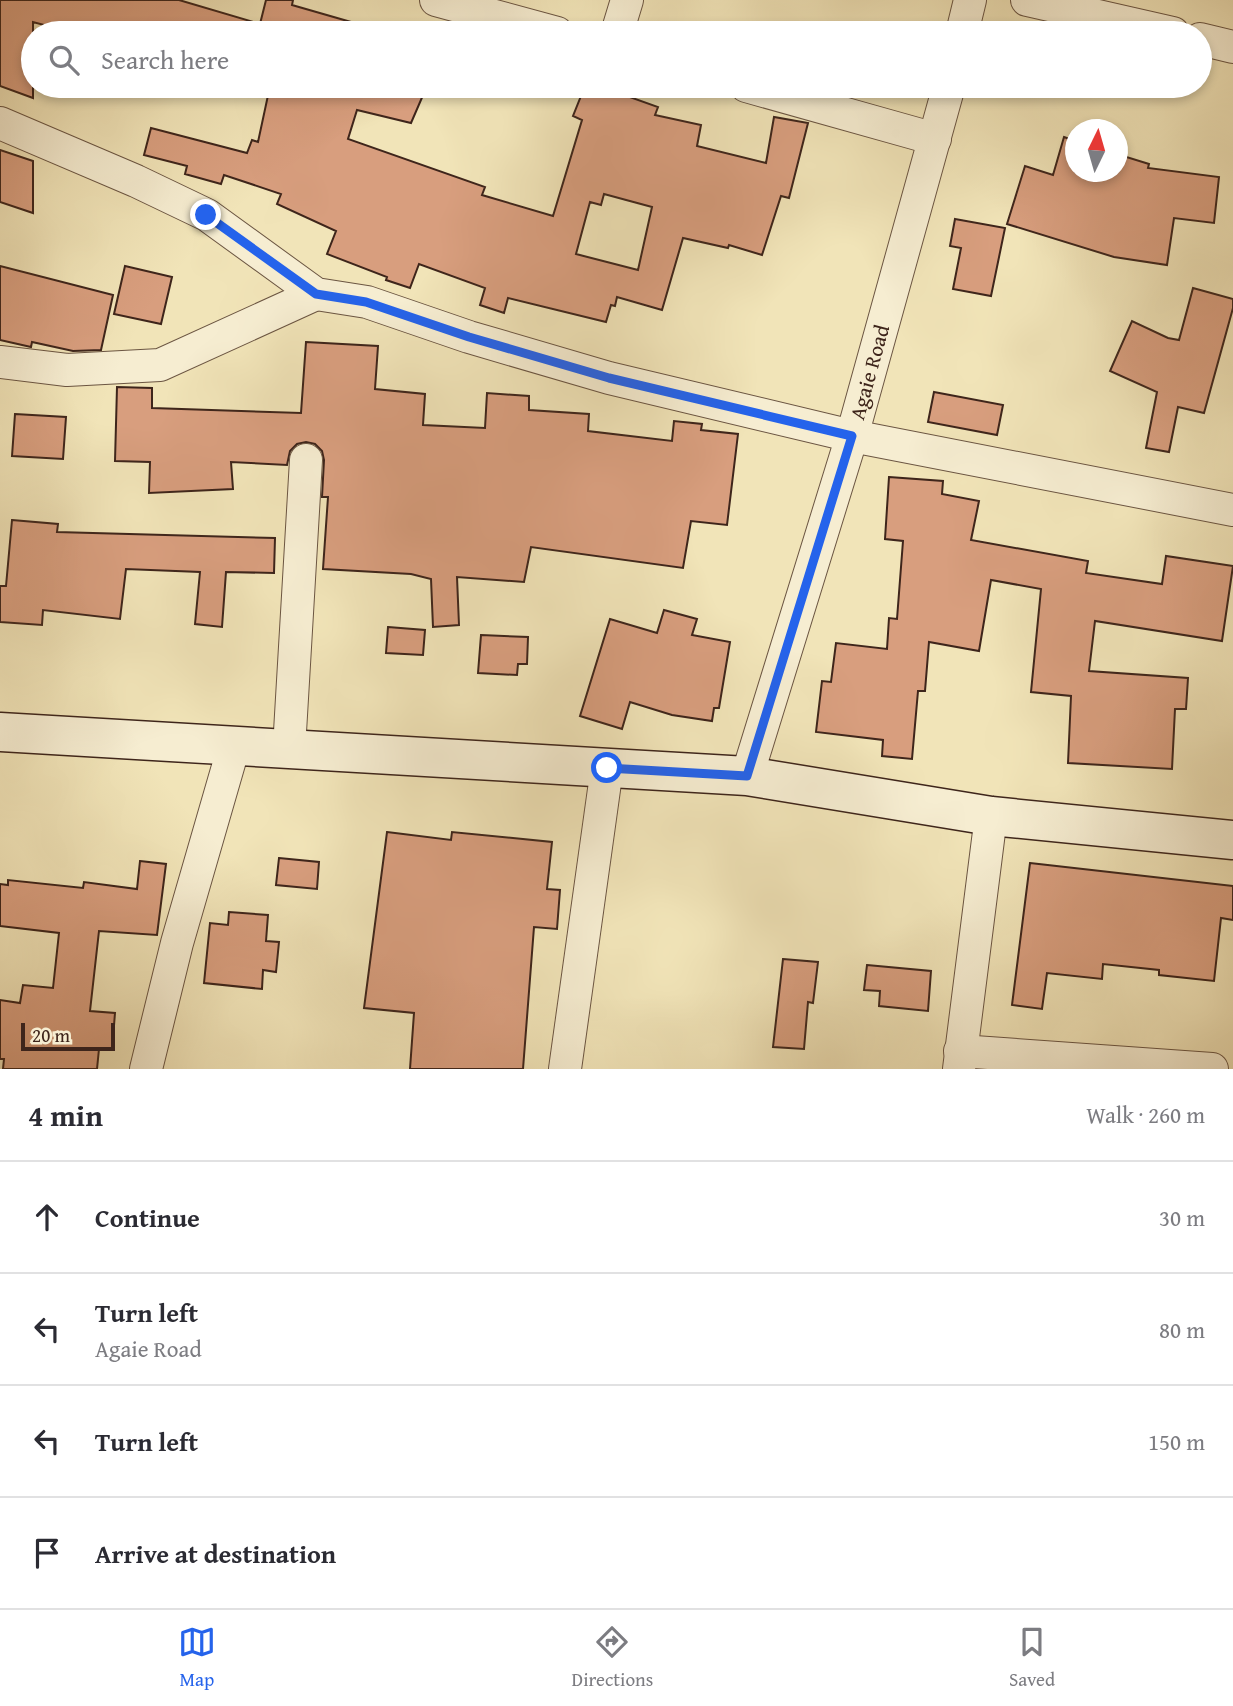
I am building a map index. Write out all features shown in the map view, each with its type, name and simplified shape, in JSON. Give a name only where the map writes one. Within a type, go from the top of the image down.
[{"type":"street","points":[[436,0],[513,21]]},
{"type":"street","points":[[621,21],[627,0]]},
{"type":"street","points":[[965,21],[970,0]]},
{"type":"street","points":[[1027,0],[1120,21]]},
{"type":"street","points":[[1212,42],[1233,47]]},
{"type":"street","points":[[789,98],[935,139]]},
{"type":"street","name":"Agaie Road","points":[[747,776],[852,436],[945,98]]},
{"type":"street","points":[[0,122],[136,181],[206,215],[316,294],[366,302],[469,337],[609,378],[852,436],[1233,510]]},
{"type":"street","points":[[0,362],[67,370],[160,365],[316,294]]},
{"type":"street","points":[[289,749],[306,460]]},
{"type":"street","points":[[0,732],[747,776],[991,816],[1233,840]]},
{"type":"street","points":[[146,1069],[177,943],[234,746]]},
{"type":"street","points":[[565,1069],[607,768]]},
{"type":"street","points":[[991,816],[959,1060],[1212,1069]]},
{"type":"building","points":[[0,0],[179,0],[250,21],[21,21],[21,94],[0,86]]},
{"type":"building","points":[[266,0],[293,0],[292,5],[348,21],[261,21]]},
{"type":"building","points":[[267,98],[422,98],[411,123],[357,110],[348,139],[485,187],[482,195],[553,216],[582,120],[573,116],[580,98],[633,98],[658,107],[655,115],[701,125],[697,146],[766,163],[774,117],[808,123],[789,198],[781,196],[762,255],[729,245],[728,248],[683,238],[662,310],[617,297],[615,306],[611,305],[606,322],[508,298],[504,313],[480,305],[485,288],[419,264],[410,288],[386,280],[387,277],[327,254],[336,231],[277,204],[281,194],[224,175],[221,184],[185,174],[187,166],[144,155],[151,128],[247,153],[252,140],[258,142]],"holes":[[[604,194],[652,207],[638,270],[576,254],[590,202],[601,205]]]},
{"type":"building","points":[[1064,137],[1065,182],[1128,182],[1128,157],[1149,164],[1148,168],[1219,177],[1214,223],[1174,218],[1167,265],[1114,257],[1007,224],[1025,166],[1053,175]]},
{"type":"building","points":[[0,150],[33,161],[33,213],[0,202]]},
{"type":"building","points":[[955,219],[1005,228],[991,296],[953,289],[961,248],[950,246]]},
{"type":"building","points":[[0,266],[113,295],[101,350],[73,351],[32,342],[31,347],[0,340]]},
{"type":"building","points":[[125,266],[172,277],[161,324],[114,314]]},
{"type":"building","points":[[1193,288],[1233,299],[1233,308],[1204,413],[1178,407],[1169,452],[1146,448],[1157,392],[1110,371],[1132,321],[1168,338],[1179,340]]},
{"type":"building","points":[[306,342],[378,346],[375,389],[425,394],[423,425],[485,428],[487,393],[529,396],[529,410],[589,414],[588,431],[672,441],[674,421],[702,424],[701,430],[738,434],[727,525],[691,521],[683,568],[531,547],[524,582],[457,577],[459,625],[433,627],[431,579],[411,574],[323,569],[328,497],[322,497],[324,460],[322,451],[315,444],[297,444],[290,451],[287,465],[231,462],[233,489],[149,493],[150,462],[115,461],[117,387],[152,388],[152,408],[301,413]]},
{"type":"building","points":[[934,392],[1003,405],[997,435],[928,422]]},
{"type":"building","points":[[15,414],[66,417],[63,459],[12,456]]},
{"type":"building","points":[[889,477],[943,481],[942,494],[979,501],[971,540],[1088,561],[1086,573],[1162,584],[1166,556],[1233,566],[1222,641],[1095,621],[1089,671],[1188,678],[1186,709],[1175,709],[1172,769],[1068,763],[1071,696],[1031,692],[1041,589],[991,580],[979,651],[929,642],[925,691],[918,691],[912,759],[882,756],[883,740],[816,732],[822,681],[831,682],[836,643],[887,649],[889,618],[897,619],[903,541],[885,539]]},
{"type":"building","points":[[12,520],[58,524],[57,532],[275,538],[274,573],[226,572],[222,627],[195,624],[200,572],[126,569],[120,619],[43,610],[42,625],[0,622],[0,586],[6,586]]},
{"type":"building","points":[[664,610],[697,619],[692,635],[730,642],[719,708],[714,708],[712,721],[672,715],[630,702],[622,729],[580,716],[610,619],[657,633]]},
{"type":"building","points":[[388,627],[425,630],[423,655],[386,653]]},
{"type":"building","points":[[481,635],[528,637],[527,664],[518,664],[517,675],[478,673]]},
{"type":"building","points":[[387,832],[451,840],[452,832],[552,842],[547,889],[560,890],[557,929],[534,927],[523,1069],[410,1069],[414,1013],[364,1008]]},
{"type":"building","points":[[279,858],[319,862],[317,889],[276,885]]},
{"type":"building","points":[[140,861],[166,864],[157,935],[99,931],[90,1011],[115,1013],[112,1050],[99,1049],[97,1069],[3,1069],[4,1059],[0,1059],[0,1000],[20,1003],[23,985],[53,988],[59,933],[0,926],[0,884],[8,885],[8,880],[83,888],[84,882],[137,889]]},
{"type":"building","points":[[1030,863],[1233,886],[1233,920],[1221,918],[1214,981],[1159,975],[1159,970],[1103,964],[1102,979],[1047,973],[1042,1009],[1012,1005]]},
{"type":"building","points":[[229,912],[268,915],[266,941],[279,942],[276,972],[263,970],[262,989],[204,983],[210,923],[228,925]]},
{"type":"building","points":[[783,959],[818,962],[813,1003],[808,1002],[804,1049],[773,1047]]},
{"type":"building","points":[[867,965],[931,971],[928,1011],[879,1006],[880,991],[864,990]]},
{"type":"route","points":[[206,215],[316,294],[366,302],[469,337],[609,378],[852,436],[747,776],[607,768]]}]
